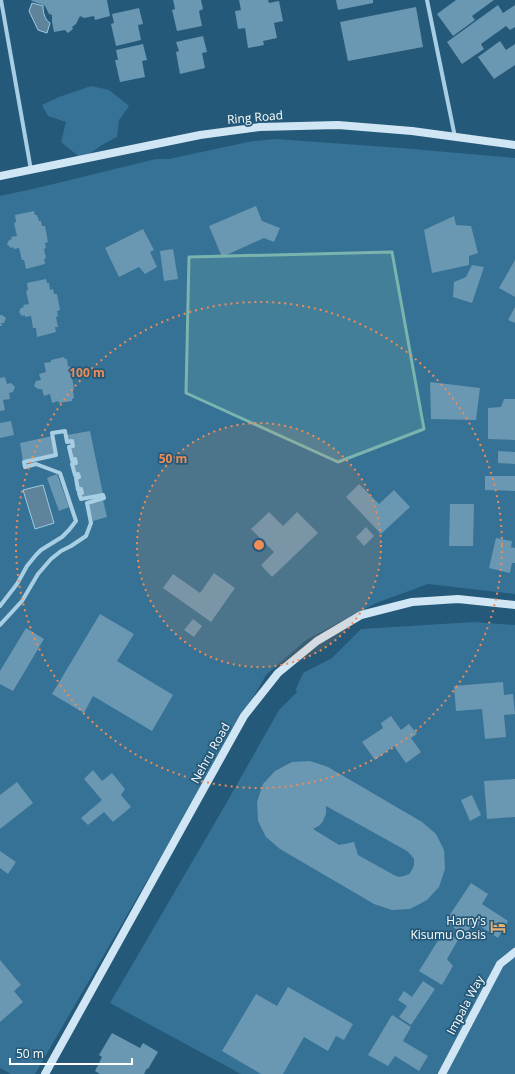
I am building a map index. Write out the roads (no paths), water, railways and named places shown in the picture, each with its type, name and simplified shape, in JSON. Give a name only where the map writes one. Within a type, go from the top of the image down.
[{"type":"street","points":[[1,0],[31,170]]},
{"type":"street","points":[[427,0],[455,137]]},
{"type":"street","name":"Ring Road","points":[[0,176],[200,135],[260,128],[338,125],[412,131],[515,145]]},
{"type":"street","points":[[0,606],[17,584],[26,566],[41,550],[62,537],[76,521],[60,473],[36,464],[25,467],[24,462],[56,455],[52,433],[65,431],[67,442],[72,441],[73,446],[69,447],[72,460],[75,459],[76,463],[72,464],[75,474],[78,474],[79,477],[76,478],[78,490],[82,489],[82,493],[79,493],[81,500],[103,495],[104,498],[87,503],[91,523],[86,536],[51,559],[38,574],[22,601],[0,625]]},
{"type":"street","name":"Nehru Road","points":[[45,1074],[244,716],[278,673],[318,641],[361,615],[412,602],[458,599],[515,606]]},
{"type":"street","name":"Impala Way","points":[[442,1074],[500,964],[515,952]]},
{"type":"place","name":"Harry's Kisumu Oasis","points":[[498,927]]}]
